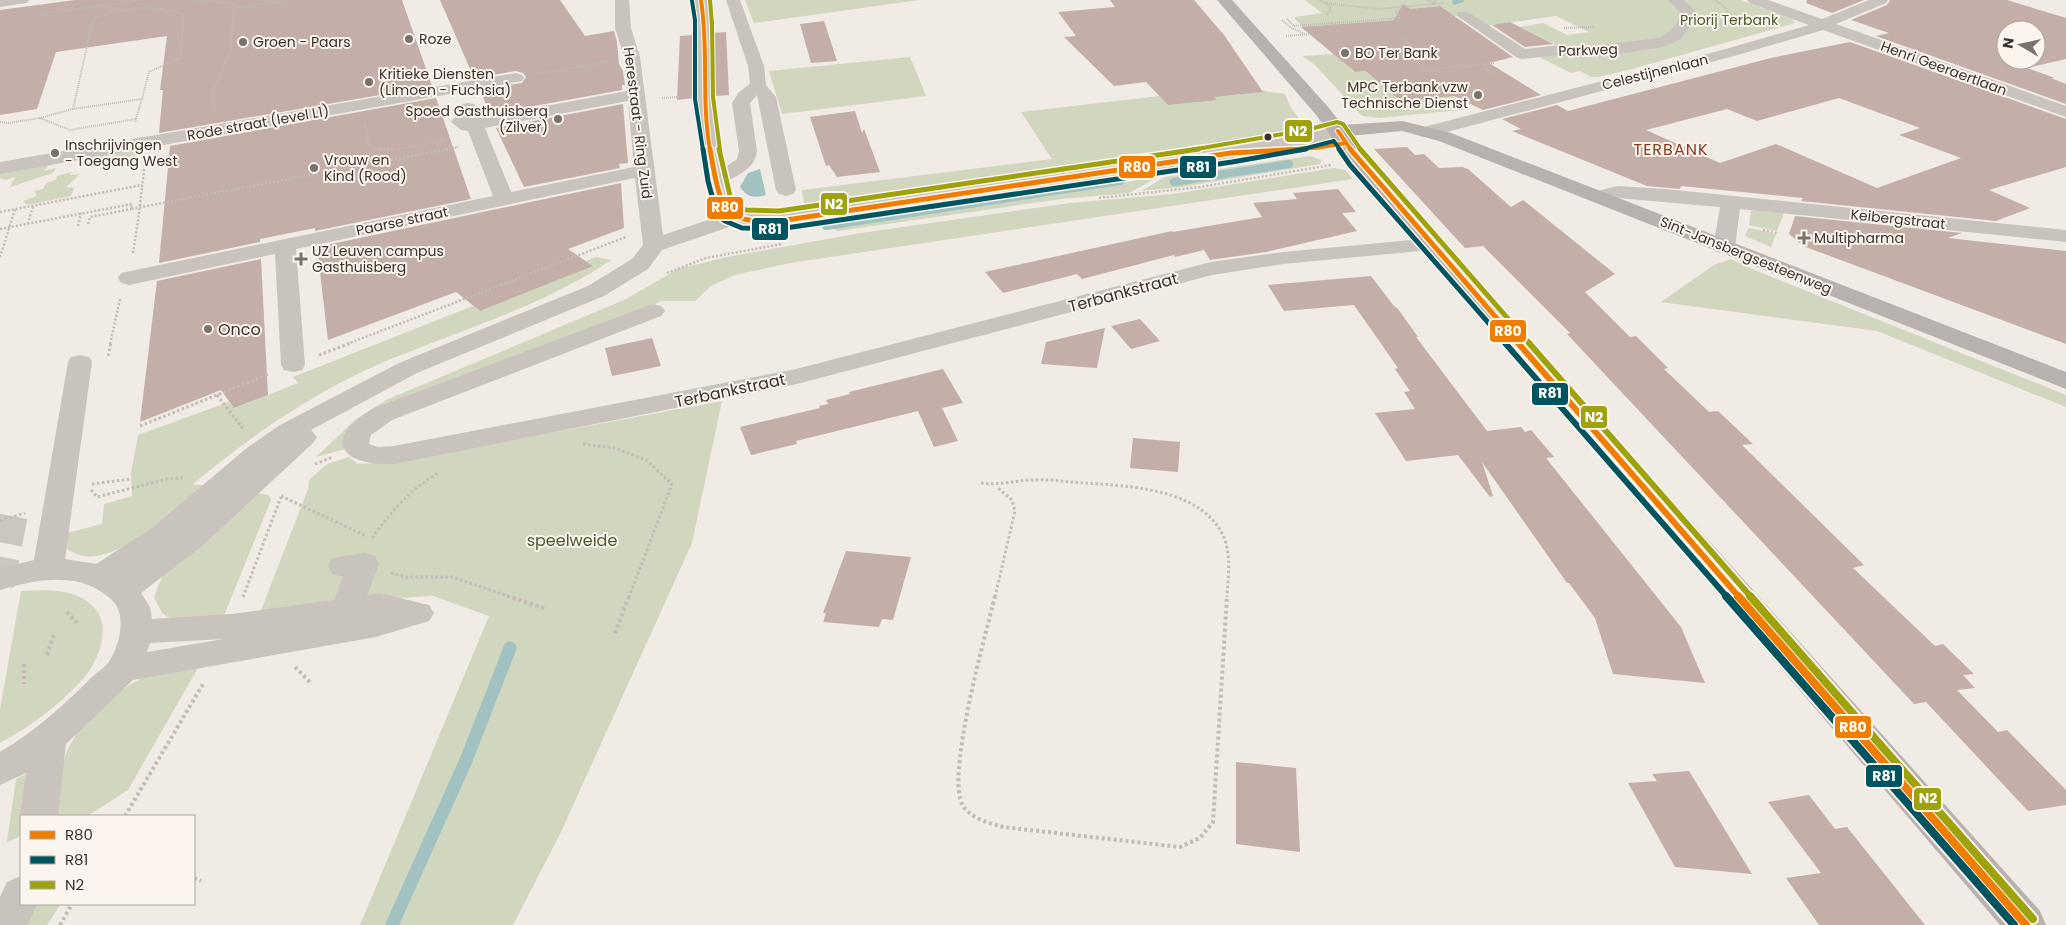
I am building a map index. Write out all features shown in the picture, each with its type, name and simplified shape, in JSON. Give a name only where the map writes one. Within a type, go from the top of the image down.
[{"type":"main road","points":[[1224,0],[1433,244],[2026,925]]},
{"type":"main road","name":"Sint-Jansbergsesteenweg","points":[[1342,137],[1426,132],[1445,136],[2066,381]]},
{"type":"street","points":[[1,2],[22,0]]},
{"type":"street","name":"Herestraat - Ring Zuid","points":[[622,0],[623,28],[632,57],[630,101],[645,170],[654,245]]},
{"type":"street","points":[[701,0],[704,19],[704,98],[716,179],[724,208],[737,217],[760,221],[793,219],[1230,153],[1315,148],[1342,137]]},
{"type":"street","points":[[733,0],[756,66],[758,85],[767,97],[786,190]]},
{"type":"street","name":"Parkweg","points":[[1463,15],[1522,54],[1559,50],[1576,53],[1598,52],[1663,42],[1676,36],[1680,26],[1686,22],[1689,12],[1676,0]]},
{"type":"street","name":"Henri Geeraertlaan","points":[[1754,0],[2066,112]]},
{"type":"street","name":"Celestijnenlaan","points":[[1426,132],[1728,53],[1822,24],[1882,0]]},
{"type":"street","name":"Rode straat (level L1)","points":[[0,168],[516,78]]},
{"type":"street","points":[[716,179],[739,166],[748,156],[741,103],[745,96],[758,85]]},
{"type":"street","points":[[460,88],[504,199]]},
{"type":"street","points":[[460,122],[467,126],[630,101]]},
{"type":"street","name":"Paarse straat","points":[[129,278],[645,170]]},
{"type":"street","name":"Keibergstraat","points":[[1600,196],[1618,192],[2066,236]]},
{"type":"street","points":[[1724,247],[1731,202]]},
{"type":"street","points":[[111,583],[190,540],[292,448],[329,411],[368,388],[408,368],[602,288],[640,264],[654,245],[737,217]]},
{"type":"street","name":"Terbankstraat","points":[[653,311],[383,414],[361,428],[356,437],[355,446],[359,451],[367,455],[394,455],[797,376],[1210,269],[1283,258],[1433,244]]},
{"type":"street","points":[[285,245],[293,365]]},
{"type":"street","points":[[48,569],[80,362]]},
{"type":"street","points":[[345,610],[359,556]]},
{"type":"street","points":[[0,579],[48,569],[75,570],[111,583],[130,598],[136,613],[138,632],[122,669],[84,708],[23,755],[39,815]]},
{"type":"street","points":[[122,669],[376,625],[418,613],[379,605],[232,626],[138,632]]},
{"type":"street","points":[[8,925],[20,897]]},
{"type":"path","points":[[38,14],[144,0]]},
{"type":"path","points":[[196,0],[234,4],[230,51],[213,91],[214,131]]},
{"type":"path","points":[[234,8],[290,0]]},
{"type":"path","points":[[1320,0],[1330,10],[1326,15]]},
{"type":"path","points":[[1426,0],[1434,3]]},
{"type":"path","points":[[1325,3],[1378,9],[1434,3],[1436,0]]},
{"type":"path","points":[[73,108],[93,18],[110,12],[143,7],[167,9],[184,14],[180,58],[149,72],[136,119],[133,145]]},
{"type":"path","points":[[1287,19],[1294,26],[1400,18],[1396,12],[1405,7]]},
{"type":"path","points":[[1282,20],[1306,34]]},
{"type":"path","points":[[1565,32],[1558,28],[1593,27]]},
{"type":"path","points":[[1290,36],[1311,34]]},
{"type":"path","points":[[1402,36],[1413,46],[1415,51],[1414,60],[1427,70],[1501,62]]},
{"type":"path","points":[[516,78],[616,60]]},
{"type":"path","points":[[1485,64],[1486,69],[1494,75]]},
{"type":"path","points":[[661,98],[679,97]]},
{"type":"path","points":[[0,122],[8,123],[40,118],[73,108],[142,99]]},
{"type":"path","points":[[40,118],[70,130],[136,119]]},
{"type":"path","points":[[364,122],[368,146],[375,150]]},
{"type":"path","points":[[332,171],[356,162],[375,150],[392,149],[450,138]]},
{"type":"path","points":[[88,224],[90,217],[466,146]]},
{"type":"path","points":[[0,212],[142,186],[139,214]]},
{"type":"path","points":[[0,229],[132,204],[131,209]]},
{"type":"path","points":[[28,224],[33,206]]},
{"type":"path","points":[[0,257],[15,209]]},
{"type":"path","points":[[78,226],[81,214]]},
{"type":"path","points":[[140,426],[217,394],[628,236]]},
{"type":"path","points":[[706,258],[791,243]]},
{"type":"path","points":[[359,261],[402,255]]},
{"type":"path","points":[[217,394],[246,432]]},
{"type":"path","points":[[581,444],[615,448],[646,460],[672,484],[615,634]]},
{"type":"path","points":[[359,556],[396,504],[424,480],[441,472]]},
{"type":"path","points":[[86,484],[97,497],[167,479],[193,479]]},
{"type":"path","points":[[981,483],[997,486],[1026,480],[1149,489],[1188,502],[1208,516],[1222,532],[1227,543],[1230,565],[1213,822],[1203,836],[1195,842],[1180,846],[1003,827],[980,821],[965,809],[959,799],[956,787],[962,739],[1015,512],[1015,506],[1010,496],[997,486]]},
{"type":"path","points":[[281,496],[297,505],[359,556],[405,577],[452,577],[547,609]]},
{"type":"path","points":[[67,612],[79,626]]},
{"type":"path","points":[[47,654],[54,634]]},
{"type":"path","points":[[24,664],[24,684]]},
{"type":"path","points":[[195,878],[201,881]]},
{"type":"path","points":[[60,925],[71,905]]},
{"type":"green space","points":[[745,0],[919,0],[754,23]]},
{"type":"green space","name":"Priorij Terbank","points":[[1305,0],[1740,0],[1792,19],[1795,23],[1632,69],[1591,77],[1580,71],[1571,73],[1537,56],[1556,45],[1519,27],[1543,23],[1567,35],[1589,32],[1556,16],[1484,26],[1467,14],[1454,16],[1439,6],[1402,10],[1404,19],[1303,27],[1295,17],[1322,13]]},
{"type":"green space","points":[[1334,54],[1354,72],[1366,71],[1449,94],[1470,109],[1379,118],[1362,116],[1315,65],[1302,56]]},
{"type":"green space","points":[[910,57],[926,96],[782,114],[769,71]]},
{"type":"green space","points":[[1212,90],[1219,91],[1225,96],[1261,92],[1263,90],[1285,94],[1290,106],[1302,123],[1300,128],[1294,133],[1195,145],[1182,148],[1184,150],[1162,157],[805,210],[802,190],[1052,159],[1021,112]]},
{"type":"green space","points":[[142,145],[131,161],[119,167],[100,167],[102,162],[82,165],[86,157]]},
{"type":"green space","points":[[1310,156],[1322,160],[1320,164],[1181,187],[1141,191],[1165,177]]},
{"type":"green space","points":[[44,164],[49,165],[44,171],[56,168],[53,173],[10,187],[15,177],[4,180],[0,178],[0,173]]},
{"type":"green space","points":[[1334,168],[1345,170],[1353,179],[790,263],[735,275],[711,286],[695,301],[662,301],[436,389],[345,449],[316,457],[355,420],[386,400],[624,300],[678,269],[727,257],[861,233],[1070,203],[1173,194]]},
{"type":"green space","points":[[71,172],[70,175],[80,174],[66,187],[74,188],[71,196],[27,205],[23,201],[37,196],[34,191],[43,189],[46,183],[56,180],[57,176]]},
{"type":"green space","points":[[1161,173],[1160,176],[1129,193],[1062,199],[838,231],[831,228],[827,222],[827,220],[1130,174]]},
{"type":"green space","points":[[1751,211],[1784,213],[1777,231],[1749,225]]},
{"type":"green space","points":[[1750,228],[1776,234],[1771,247],[1745,236]]},
{"type":"green space","points":[[596,257],[611,260],[556,292],[497,318],[377,365],[304,403],[214,467],[193,484],[208,486],[167,519],[132,542],[98,556],[76,554],[62,547],[67,533],[102,524],[104,504],[132,496],[131,473],[138,435],[229,402],[235,408],[298,383],[293,377],[473,306],[480,311],[592,266],[586,261]]},
{"type":"green space","points":[[1731,259],[2066,395],[2066,407],[1877,331],[1661,302],[1714,265]]},
{"type":"green space","name":"speelweide","points":[[722,401],[692,543],[561,832],[513,925],[360,925],[489,616],[433,596],[380,599],[260,613],[308,489],[309,480],[327,464],[349,457],[358,464],[394,462]]},
{"type":"green space","points":[[254,493],[269,495],[271,500],[223,618],[174,621],[162,613],[154,597],[162,577]]},
{"type":"green space","points":[[46,590],[70,593],[85,600],[95,608],[100,617],[103,628],[102,639],[95,661],[73,690],[43,715],[0,743],[0,709],[21,591]]},
{"type":"green space","points":[[202,661],[128,790],[89,815],[57,815],[60,778],[67,750],[87,721],[100,707],[130,685],[166,667]]},
{"type":"green space","points":[[32,771],[25,815],[20,815],[20,836],[7,842],[16,779]]},
{"type":"green space","points":[[30,905],[60,905],[47,925],[21,925]]},
{"type":"water","points":[[760,169],[766,195],[752,196],[740,187],[748,173]]},
{"type":"building","points":[[75,0],[402,0],[432,86],[159,133],[163,90],[160,90],[167,36],[56,52],[37,109],[0,115],[0,10]]},
{"type":"building","points":[[440,0],[560,0],[585,36],[614,31],[619,64],[623,71],[625,85],[622,85],[622,90],[490,114],[480,90],[522,83],[526,77],[523,73],[516,71],[474,78]]},
{"type":"building","points":[[1110,0],[1194,0],[1224,35],[1263,92],[1214,97],[1217,100],[1168,105],[1146,82],[1114,86],[1064,37],[1076,36],[1058,12],[1115,7]]},
{"type":"building","points":[[1807,0],[1864,0],[1832,13],[1806,3]]},
{"type":"building","points":[[1890,0],[2007,0],[2066,18],[2066,59],[2046,64],[2046,20],[1996,20],[1996,70],[2033,70],[2055,78],[2051,78],[2066,84],[2066,104],[1876,36],[1889,33],[1851,20],[1887,5]]},
{"type":"building","points":[[1403,4],[1410,9],[1440,6],[1513,57],[1489,63],[1541,95],[1483,110],[1454,96],[1401,101],[1366,71],[1355,72],[1301,27],[1394,20]]},
{"type":"building","points":[[824,21],[837,61],[811,63],[800,24]]},
{"type":"building","points":[[1510,22],[1553,44],[1525,47],[1492,25]]},
{"type":"building","points":[[726,32],[729,95],[715,96],[713,33]]},
{"type":"building","points":[[694,35],[694,98],[677,100],[680,36]]},
{"type":"building","points":[[1850,42],[2066,119],[2066,167],[1989,190],[2030,208],[1996,221],[1801,201],[1803,198],[1681,186],[1680,189],[1647,186],[1512,131],[1521,129],[1502,119],[1557,105],[1568,111],[1771,58]],"holes":[[[1839,98],[1920,128],[1899,135],[1961,158],[1877,188],[1776,144],[1720,163],[1646,130],[1727,109],[1757,121]]]},
{"type":"building","name":"Vrouw en Kind (Rood)","points":[[436,98],[471,199],[315,231],[315,228],[260,239],[260,242],[159,263],[170,146]]},
{"type":"building","points":[[623,104],[628,163],[619,164],[620,168],[524,187],[496,128]]},
{"type":"building","points":[[855,111],[862,133],[864,129],[880,172],[837,177],[829,165],[826,166],[810,117]]},
{"type":"building","points":[[1407,147],[1415,155],[1424,154],[1439,168],[1462,167],[1468,169],[1511,207],[1523,200],[1615,274],[1585,292],[1630,337],[1636,336],[1668,368],[1664,369],[1709,412],[1718,411],[1753,444],[1742,445],[1864,565],[1853,568],[1935,646],[1943,644],[1974,674],[1963,675],[1975,688],[1957,690],[1998,732],[2007,730],[2066,790],[2066,805],[2028,811],[1926,702],[1914,704],[1567,334],[1570,333],[1483,246],[1465,248],[1374,149]]},
{"type":"building","points":[[621,183],[624,228],[568,249],[593,266],[480,311],[456,292],[328,340],[317,247]]},
{"type":"building","points":[[1338,189],[1356,212],[1342,213],[1357,231],[1266,252],[1210,260],[1204,250],[1175,257],[1174,255],[1082,279],[1077,274],[1003,293],[985,272],[1172,231],[1262,217],[1253,203],[1297,199],[1293,193]]},
{"type":"building","points":[[1795,216],[1962,233],[1948,238],[2066,251],[2066,344],[1803,246],[1789,234]]},
{"type":"building","name":"Onco","points":[[261,259],[268,395],[234,408],[221,390],[140,422],[157,281]]},
{"type":"building","points":[[1371,276],[1398,309],[1418,337],[1416,337],[1487,431],[1521,427],[1525,432],[1531,430],[1554,457],[1546,458],[1681,627],[1705,683],[1613,674],[1595,618],[1569,583],[1567,583],[1482,462],[1493,496],[1490,497],[1458,455],[1406,461],[1375,413],[1415,409],[1404,392],[1410,391],[1395,369],[1398,368],[1354,305],[1284,311],[1268,285]]},
{"type":"building","points":[[1140,319],[1160,341],[1131,349],[1111,326]]},
{"type":"building","points":[[1105,328],[1097,368],[1041,364],[1046,342]]},
{"type":"building","points":[[652,338],[661,366],[612,376],[605,348]]},
{"type":"building","points":[[943,369],[963,403],[942,408],[958,441],[934,447],[918,411],[796,441],[797,444],[751,455],[740,427],[820,408],[819,406],[828,404],[826,400],[850,394],[849,392]]},
{"type":"building","points":[[1133,438],[1180,442],[1178,472],[1130,468]]},
{"type":"building","points":[[846,551],[911,557],[893,620],[882,619],[879,627],[823,622],[826,613],[823,613]]},
{"type":"building","points":[[1236,762],[1296,768],[1300,852],[1236,844]]},
{"type":"building","points":[[1689,771],[1752,874],[1675,867],[1628,783],[1657,781],[1652,774]]},
{"type":"building","points":[[1809,795],[1835,829],[1847,827],[1925,925],[1819,925],[1786,878],[1821,873],[1768,802]]},
{"type":"waterway","points":[[1455,2],[1461,0]]},
{"type":"waterway","points":[[1174,182],[1289,164]]},
{"type":"waterway","points":[[826,226],[1120,181]]},
{"type":"waterway","points":[[392,925],[467,758],[510,648]]},
{"type":"tunnel","points":[[0,585],[16,504]]},
{"type":"transit line","name":"R80","points":[[701,0],[704,36],[705,106],[711,152],[723,204],[730,213],[744,220],[760,222],[793,219],[1231,153],[1315,148],[1346,143]]},
{"type":"transit line","name":"N2","points":[[710,0],[713,97],[718,137],[732,204],[746,210],[779,211],[847,202],[1230,144],[1306,130],[1337,122],[1343,124],[1364,154],[2033,919]]},
{"type":"transit line","name":"R81","points":[[692,1],[695,20],[695,99],[708,181],[717,215],[725,221],[742,228],[779,229],[849,220],[1232,162],[1310,148],[1334,141],[1350,165],[2014,925]]},
{"type":"transit line","name":"R80","points":[[1338,131],[1357,159],[2026,925]]},
{"type":"place","name":"Roze","points":[[409,39]]},
{"type":"place","name":"Groen - Paars","points":[[243,42]]},
{"type":"place","name":"BO Ter Bank","points":[[1345,53]]},
{"type":"place","name":"Kritieke Diensten (Limoen - Fuchsia)","points":[[369,82]]},
{"type":"place","name":"MPC Terbank vzw Technische Dienst","points":[[1478,95]]},
{"type":"place","name":"Spoed Gasthuisberg (Zilver)","points":[[558,119]]},
{"type":"place","name":"Inschrijvingen - Toegang West","points":[[55,153]]},
{"type":"place","name":"Vrouw en Kind (Rood)","points":[[314,168]]},
{"type":"place","name":"Multipharma","points":[[1804,238]]},
{"type":"place","name":"UZ Leuven campus Gasthuisberg","points":[[301,259]]},
{"type":"place","name":"Onco","points":[[208,329]]},
{"type":"district","name":"TERBANK","points":[[1671,149]]}]
